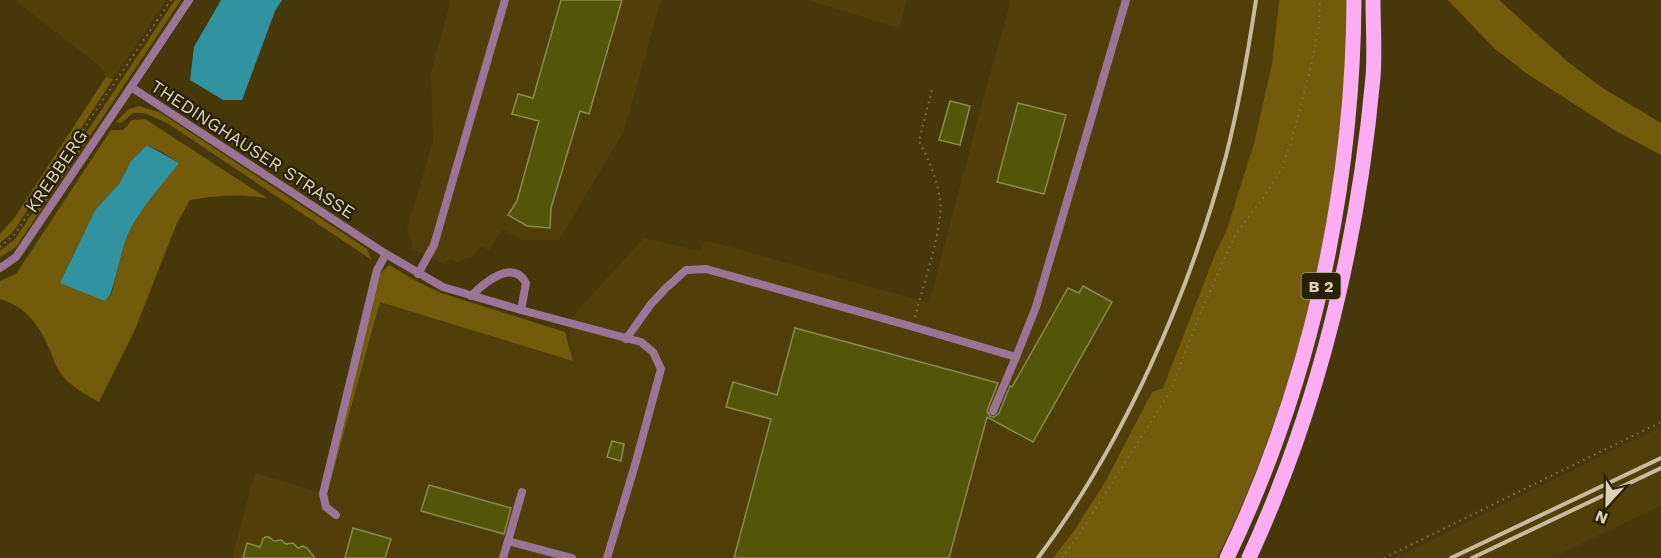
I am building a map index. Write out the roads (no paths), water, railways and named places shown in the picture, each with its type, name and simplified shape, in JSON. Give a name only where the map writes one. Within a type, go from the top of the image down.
[{"type":"main road","name":"B 2","points":[[1227,558],[1271,454],[1316,309],[1334,221],[1345,146],[1352,74],[1354,0]]},
{"type":"main road","name":"B 2","points":[[1249,558],[1289,463],[1312,395],[1342,279],[1357,201],[1372,86],[1373,0]]},
{"type":"lane","name":"THEDINGHAUSER STRASSE","points":[[189,0],[131,87],[386,254],[443,287],[641,342],[653,352],[661,369],[607,558]]},
{"type":"lane","points":[[418,274],[434,245],[505,0]]},
{"type":"lane","points":[[993,411],[1036,307],[1126,0]]},
{"type":"lane","name":"KREBBERG","points":[[0,268],[16,257],[131,87]]},
{"type":"lane","points":[[336,515],[326,507],[323,494],[377,270],[386,254]]},
{"type":"lane","points":[[626,339],[651,304],[686,270],[706,269],[1016,357]]},
{"type":"lane","points":[[471,296],[492,277],[514,272],[520,275],[526,283],[521,310]]},
{"type":"lane","points":[[503,558],[522,492]]},
{"type":"lane","points":[[508,541],[566,557]]},
{"type":"water","points":[[221,0],[282,0],[275,11],[242,100],[223,100],[190,80],[194,47]]},
{"type":"water","points":[[147,145],[179,163],[148,202],[128,234],[110,295],[105,301],[60,283],[95,210],[120,183],[131,161]]},
{"type":"railway","points":[[1038,558],[1069,513],[1126,417],[1173,314],[1211,208],[1226,156],[1243,79],[1256,0]]},
{"type":"railway","points":[[1451,558],[1661,458]]},
{"type":"railway","points":[[1472,558],[1661,468]]}]
